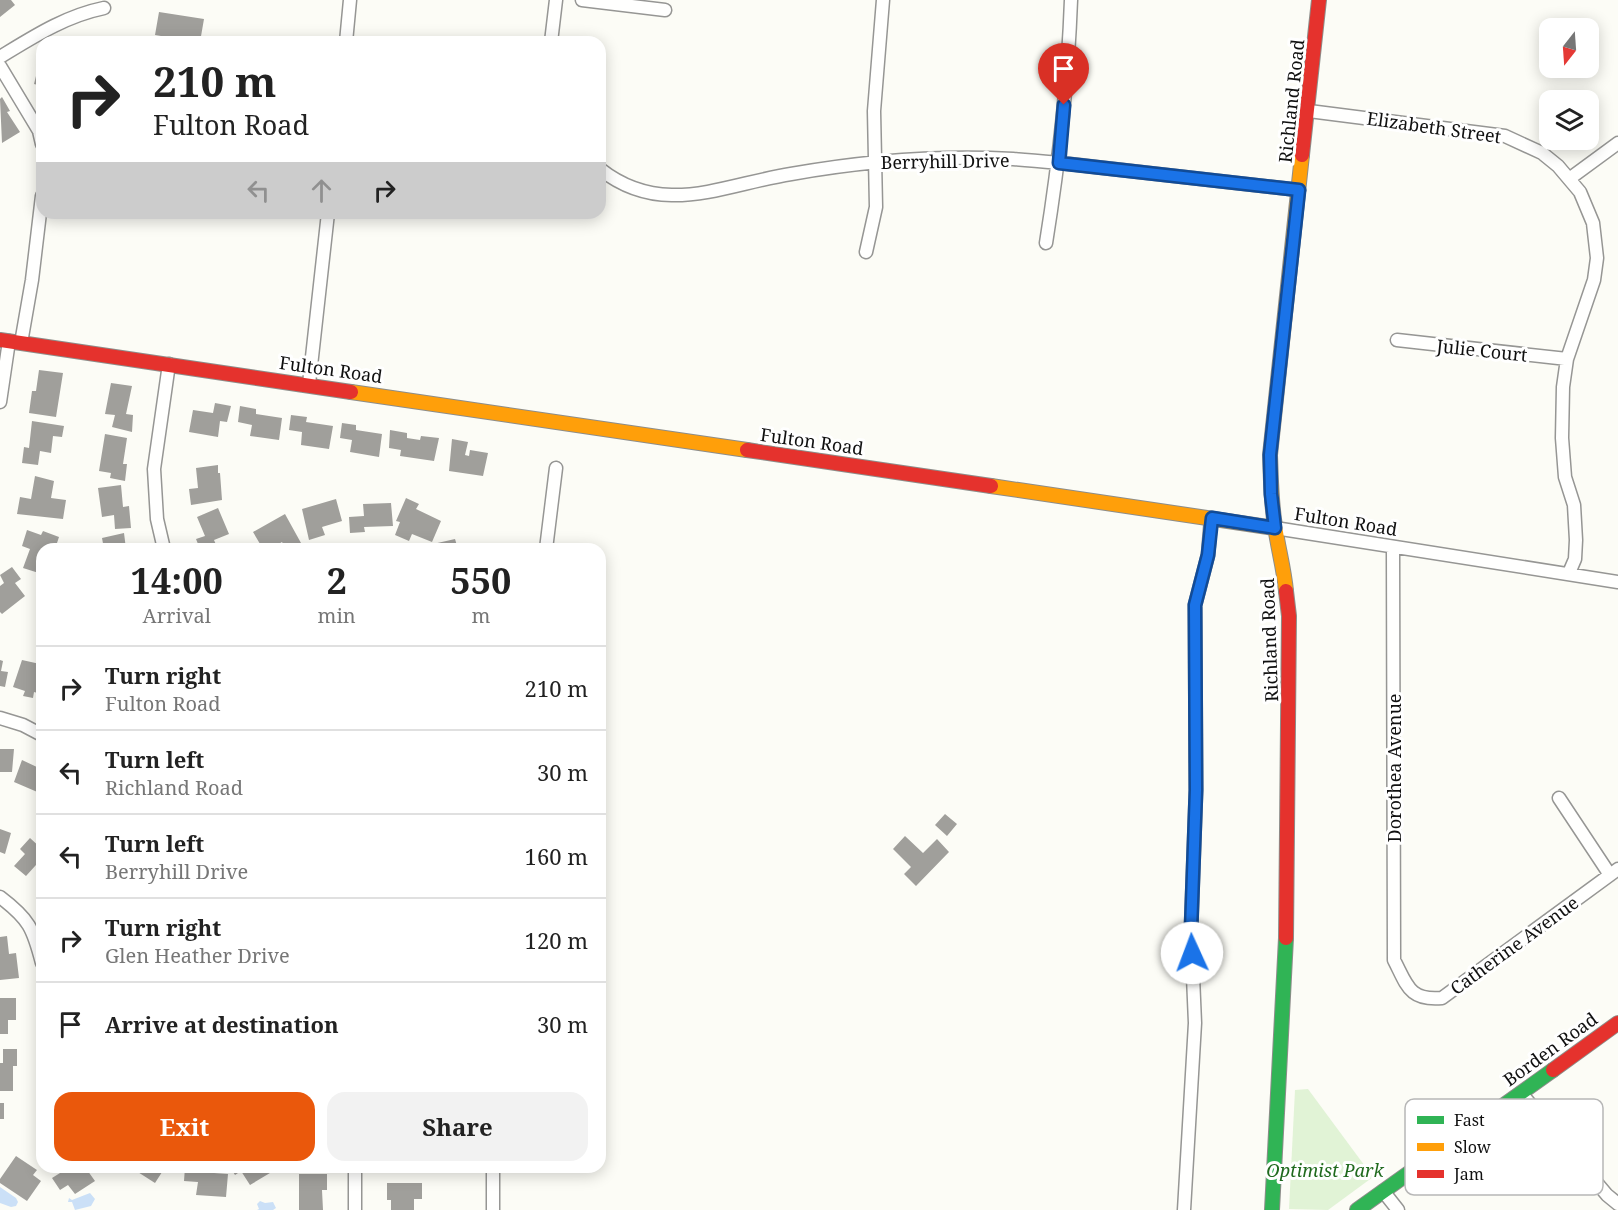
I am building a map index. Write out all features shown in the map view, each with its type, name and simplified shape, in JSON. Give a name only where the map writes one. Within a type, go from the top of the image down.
[{"type":"street","points":[[347,36],[351,0]]},
{"type":"street","points":[[552,36],[556,0]]},
{"type":"street","points":[[582,0],[664,10]]},
{"type":"street","points":[[866,252],[876,207],[874,111],[883,0]]},
{"type":"street","points":[[1046,243],[1059,163],[1071,0]]},
{"type":"street","name":"Richland Road","points":[[1272,1210],[1286,950],[1289,616],[1284,568],[1275,528],[1270,455],[1309,111],[1319,0]]},
{"type":"street","points":[[0,57],[44,30],[87,12],[104,8]]},
{"type":"street","points":[[0,66],[36,126]]},
{"type":"street","name":"Elizabeth Street","points":[[1309,111],[1505,136],[1542,153],[1558,166],[1580,192],[1593,223],[1597,258],[1594,280],[1567,359],[1563,387],[1562,438],[1565,477],[1574,505],[1576,540],[1575,559],[1569,573]]},
{"type":"street","points":[[1569,179],[1618,143]]},
{"type":"street","name":"Berryhill Drive","points":[[606,174],[617,182],[653,195],[700,194],[790,174],[876,162],[913,159],[1012,159],[1299,190]]},
{"type":"street","points":[[0,402],[10,341],[32,280],[39,219]]},
{"type":"street","points":[[309,384],[327,219]]},
{"type":"street","name":"Julie Court","points":[[1397,340],[1567,359]]},
{"type":"street","name":"Fulton Road","points":[[10,341],[1212,518],[1618,582]]},
{"type":"street","points":[[163,543],[157,519],[154,468],[169,364]]},
{"type":"street","points":[[547,543],[556,468]]},
{"type":"street","points":[[1184,1210],[1195,1023],[1191,930],[1196,790],[1195,605],[1208,555],[1212,518]]},
{"type":"street","name":"Dorothea Avenue","points":[[1393,547],[1394,960],[1407,986]]},
{"type":"street","points":[[0,718],[36,732]]},
{"type":"street","points":[[1559,798],[1614,872]]},
{"type":"street","name":"Catherine Avenue","points":[[1407,986],[1416,995],[1427,999],[1442,998],[1614,872]]},
{"type":"street","points":[[0,897],[21,913],[36,937]]},
{"type":"street","name":"Borden Road","points":[[1513,1099],[1618,1023]]},
{"type":"street","points":[[1521,1093],[1526,1099]]},
{"type":"street","points":[[355,1173],[355,1210]]},
{"type":"street","points":[[493,1210],[494,1173]]},
{"type":"street","name":"Borden Road","points":[[1357,1210],[1405,1175]]},
{"type":"street","points":[[1603,1190],[1618,1204]]},
{"type":"street","points":[[1383,1191],[1398,1210]]},
{"type":"green space","name":"Optimist Park","points":[[1308,1089],[1373,1177],[1328,1210],[1289,1209],[1295,1090]]},
{"type":"water","points":[[0,1187],[16,1198],[18,1202],[16,1206],[11,1207],[0,1203]]},
{"type":"water","points":[[90,1193],[95,1199],[91,1206],[75,1210],[72,1202],[68,1202],[69,1198],[72,1200]]},
{"type":"water","points":[[260,1201],[273,1202],[276,1208],[257,1210],[259,1209],[257,1204]]},
{"type":"building","points":[[0,0],[11,0],[15,5],[0,17]]},
{"type":"building","points":[[159,12],[204,19],[201,36],[155,35]]},
{"type":"building","points":[[2,97],[10,111],[7,112],[20,132],[2,143],[0,99]]},
{"type":"building","points":[[39,370],[63,373],[56,417],[29,413],[32,391],[36,391]]},
{"type":"building","points":[[111,383],[132,386],[126,414],[133,415],[132,432],[112,427],[115,415],[105,414]]},
{"type":"building","points":[[215,403],[231,406],[227,422],[220,421],[218,437],[189,432],[193,410],[213,413]]},
{"type":"building","points":[[240,406],[256,409],[256,414],[282,418],[279,440],[250,436],[252,425],[238,422]]},
{"type":"building","points":[[291,415],[307,417],[306,422],[333,426],[329,449],[301,445],[302,432],[289,430]]},
{"type":"building","points":[[32,421],[64,426],[62,437],[53,436],[51,453],[40,451],[38,465],[22,463],[24,447],[29,448]]},
{"type":"building","points":[[342,423],[356,425],[356,430],[382,434],[379,457],[350,452],[352,440],[340,438]]},
{"type":"building","points":[[390,430],[407,433],[407,438],[420,440],[421,436],[439,438],[434,461],[400,456],[401,450],[389,448]]},
{"type":"building","points":[[105,434],[127,438],[123,464],[127,464],[125,481],[110,478],[111,473],[99,471]]},
{"type":"building","points":[[452,439],[468,442],[465,455],[469,456],[470,450],[488,453],[483,476],[449,471]]},
{"type":"building","points":[[218,465],[222,500],[191,505],[189,489],[198,488],[196,468]]},
{"type":"building","points":[[35,476],[54,481],[51,498],[66,500],[63,519],[17,514],[20,497],[31,499]]},
{"type":"building","points":[[121,485],[123,507],[129,506],[131,528],[115,529],[114,515],[102,517],[98,488]]},
{"type":"building","points":[[406,498],[419,504],[416,509],[441,521],[432,542],[412,534],[409,541],[395,535],[400,522],[396,521]]},
{"type":"building","points":[[336,499],[342,521],[322,527],[325,535],[309,540],[302,509]]},
{"type":"building","points":[[391,503],[393,526],[364,527],[365,532],[350,533],[349,517],[364,516],[363,504]]},
{"type":"building","points":[[218,508],[229,534],[214,540],[215,543],[198,543],[196,539],[205,536],[197,517]]},
{"type":"building","points":[[285,514],[301,543],[259,543],[253,532]]},
{"type":"building","points":[[27,530],[41,535],[43,531],[59,537],[57,543],[36,543],[36,572],[23,568],[30,549],[22,546]]},
{"type":"building","points":[[124,533],[125,543],[103,543],[102,538]]},
{"type":"building","points":[[455,539],[456,543],[437,543]]},
{"type":"building","points":[[12,567],[21,579],[15,583],[25,596],[2,614],[0,612],[0,586],[4,583],[0,575]]},
{"type":"building","points":[[0,660],[3,661],[1,671],[8,672],[5,687],[0,686]]},
{"type":"building","points":[[22,660],[36,663],[36,693],[34,692],[33,698],[23,696],[25,691],[13,687]]},
{"type":"building","points":[[0,749],[14,749],[12,772],[0,772]]},
{"type":"building","points":[[22,760],[36,767],[36,791],[14,782]]},
{"type":"building","points":[[945,814],[957,824],[947,836],[935,825]]},
{"type":"building","points":[[0,829],[11,833],[5,854],[0,852]]},
{"type":"building","points":[[905,836],[923,853],[937,839],[949,852],[916,886],[904,874],[911,867],[893,849]]},
{"type":"building","points":[[30,838],[36,844],[36,865],[26,876],[14,866],[25,854],[20,849]]},
{"type":"building","points":[[7,936],[9,954],[16,953],[19,978],[0,980],[0,937]]},
{"type":"building","points":[[0,998],[16,998],[16,1020],[8,1020],[8,1034],[0,1034]]},
{"type":"building","points":[[3,1049],[17,1049],[17,1066],[13,1066],[13,1091],[0,1091],[0,1063],[3,1063]]},
{"type":"building","points":[[0,1103],[4,1103],[4,1119],[0,1119]]},
{"type":"building","points":[[16,1156],[36,1169],[33,1175],[41,1181],[27,1201],[0,1183],[0,1179]]},
{"type":"building","points":[[60,1173],[89,1173],[95,1181],[75,1194],[68,1185],[60,1190],[52,1178]]},
{"type":"building","points":[[139,1173],[161,1173],[155,1183]]},
{"type":"building","points":[[185,1173],[228,1174],[226,1197],[196,1195],[198,1182],[184,1181]]},
{"type":"building","points":[[242,1173],[270,1173],[250,1185]]},
{"type":"building","points":[[299,1174],[327,1174],[327,1190],[322,1190],[323,1210],[299,1210]]},
{"type":"building","points":[[387,1183],[422,1183],[422,1199],[414,1199],[414,1210],[391,1210],[391,1200],[387,1200]]},
{"type":"traffic: fast","points":[[1272,1210],[1286,938]]},
{"type":"traffic: fast","points":[[1512,1099],[1553,1070]]},
{"type":"traffic: fast","points":[[1357,1210],[1405,1176]]},
{"type":"traffic: slow","points":[[1286,591],[1276,534],[1270,455],[1302,155]]},
{"type":"traffic: slow","points":[[351,392],[747,450]]},
{"type":"traffic: slow","points":[[991,486],[1275,528]]},
{"type":"traffic: jam","points":[[1302,155],[1319,0]]},
{"type":"traffic: jam","points":[[0,340],[351,392]]},
{"type":"traffic: jam","points":[[747,450],[991,486]]},
{"type":"traffic: jam","points":[[1286,591],[1289,616],[1286,938]]},
{"type":"traffic: jam","points":[[1553,1070],[1618,1023]]},
{"type":"route","points":[[1064,105],[1059,163],[1299,190],[1270,455],[1275,528],[1212,518],[1208,555],[1195,605],[1196,790],[1192,953]]}]
